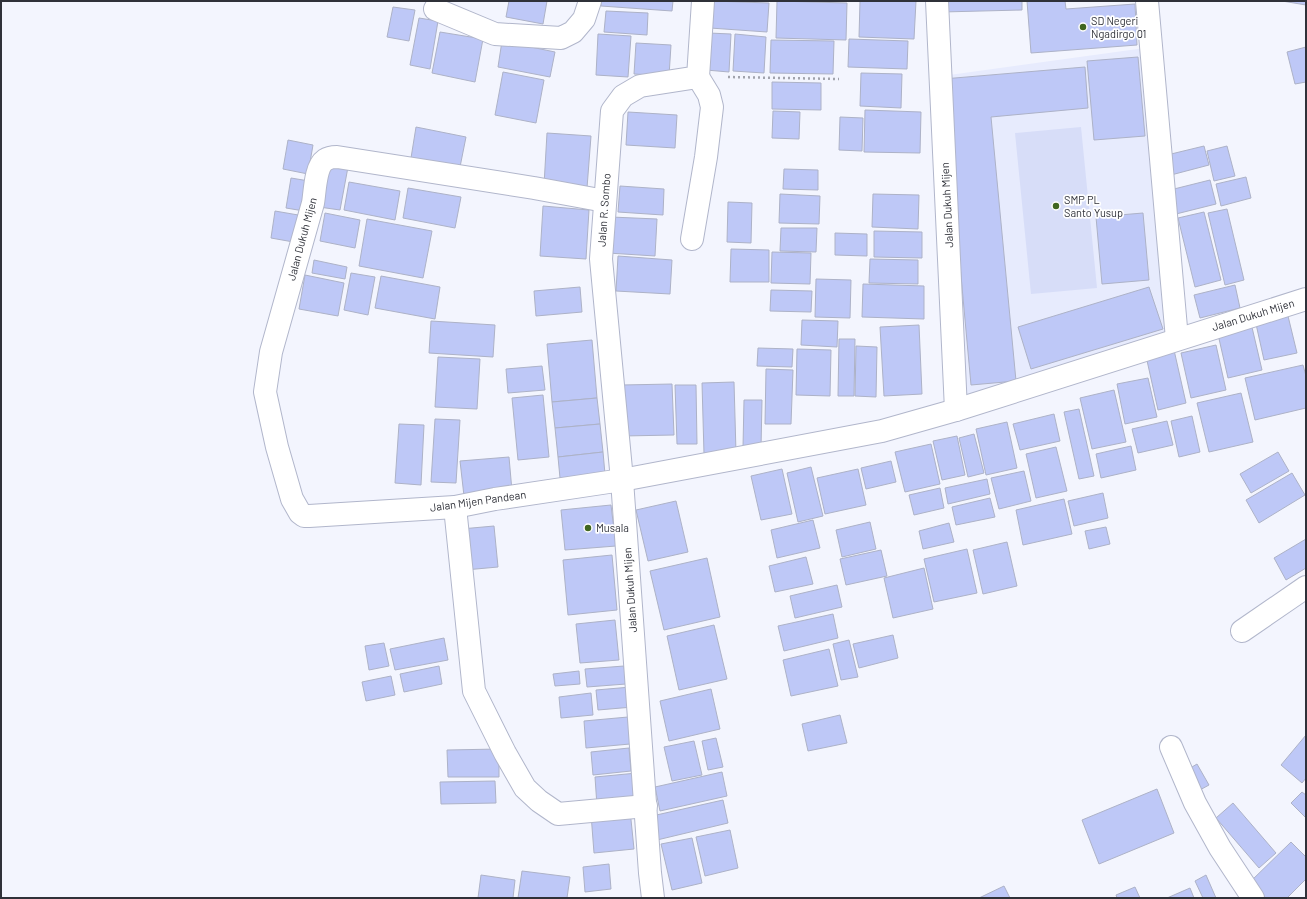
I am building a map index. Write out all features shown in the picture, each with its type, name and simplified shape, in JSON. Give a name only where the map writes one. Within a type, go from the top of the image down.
[{"type":"street","points":[[435,9],[495,34],[562,38],[573,32],[584,19],[590,1]]},
{"type":"street","points":[[692,239],[706,157],[712,107],[709,95],[698,77],[703,1]]},
{"type":"street","name":"Jalan Dukuh Mijen","points":[[937,1],[956,410]]},
{"type":"street","points":[[1147,1],[1177,339]]},
{"type":"street","name":"Jalan R. Sombo","points":[[622,480],[601,259],[612,111],[623,96],[640,86],[698,77]]},
{"type":"street","name":"Jalan Dukuh Mijen","points":[[309,516],[304,516],[300,513],[292,499],[277,447],[265,392],[271,352],[313,203],[320,165],[330,158],[337,157],[534,188],[605,201]]},
{"type":"street","name":"Jalan Dukuh Mijen","points":[[653,898],[622,480],[882,431],[956,410],[1306,299]]},
{"type":"street","name":"Jalan Mijen Pandean","points":[[309,516],[456,507],[495,499],[622,480]]},
{"type":"street","points":[[456,507],[474,691],[505,753],[525,788],[539,801],[558,814],[646,806]]},
{"type":"street","points":[[1242,631],[1306,587]]},
{"type":"street","points":[[1171,747],[1195,803],[1220,848],[1253,898]]},
{"type":"path","points":[[698,77],[839,79]]},
{"type":"shaded area","name":"SMP PL Santo Yusup","points":[[1145,48],[1171,337],[990,392],[967,394],[942,76]]},
{"type":"shaded area","points":[[1081,127],[1097,288],[1031,294],[1015,133]]},
{"type":"building","points":[[509,1],[547,1],[543,24],[506,17]]},
{"type":"building","points":[[601,1],[673,1],[672,11],[601,6]]},
{"type":"building","points":[[712,1],[769,3],[767,32],[710,28]]},
{"type":"building","points":[[777,1],[847,3],[846,40],[776,38]]},
{"type":"building","points":[[860,1],[916,1],[914,39],[859,37]]},
{"type":"building","points":[[942,1],[1022,1],[1022,10],[942,12]]},
{"type":"building","name":"SD Negeri Ngadirgo 01","points":[[1027,1],[1065,1],[1066,9],[1135,4],[1137,45],[1031,53]]},
{"type":"building","points":[[1282,1],[1306,1],[1306,5]]},
{"type":"building","points":[[393,7],[415,10],[409,41],[387,37]]},
{"type":"building","points":[[606,11],[648,13],[647,35],[604,32]]},
{"type":"building","points":[[419,18],[438,21],[430,69],[410,65]]},
{"type":"building","points":[[440,32],[483,39],[475,82],[432,73]]},
{"type":"building","points":[[709,33],[731,34],[729,72],[706,70]]},
{"type":"building","points":[[598,34],[631,36],[628,77],[596,75]]},
{"type":"building","points":[[735,34],[766,37],[764,73],[733,71]]},
{"type":"building","points":[[849,39],[908,41],[907,69],[848,67]]},
{"type":"building","points":[[771,40],[834,41],[833,74],[770,73]]},
{"type":"building","points":[[502,41],[555,52],[550,77],[498,67]]},
{"type":"building","points":[[636,43],[671,45],[669,76],[634,74]]},
{"type":"building","points":[[1306,47],[1306,82],[1295,84],[1287,52]]},
{"type":"building","points":[[1138,57],[1145,136],[1094,140],[1087,61]]},
{"type":"building","points":[[1085,67],[1088,108],[991,117],[1016,381],[971,385],[943,79]]},
{"type":"building","points":[[503,72],[544,80],[536,123],[495,115]]},
{"type":"building","points":[[861,73],[902,74],[901,108],[860,106]]},
{"type":"building","points":[[772,82],[821,83],[821,110],[772,109]]},
{"type":"building","points":[[865,110],[921,112],[920,153],[864,152]]},
{"type":"building","points":[[773,111],[800,112],[799,139],[772,138]]},
{"type":"building","points":[[628,112],[677,115],[675,148],[626,145]]},
{"type":"building","points":[[840,117],[863,118],[862,151],[839,150]]},
{"type":"building","points":[[416,127],[466,137],[460,167],[411,158]]},
{"type":"building","points":[[547,133],[591,136],[587,188],[544,185]]},
{"type":"building","points":[[288,140],[313,145],[308,174],[283,169]]},
{"type":"building","points":[[1204,146],[1209,165],[1171,175],[1167,155]]},
{"type":"building","points":[[1227,146],[1235,176],[1214,181],[1207,151]]},
{"type":"building","points":[[327,163],[348,167],[340,210],[319,207]]},
{"type":"building","points":[[784,169],[818,170],[818,190],[783,189]]},
{"type":"building","points":[[1246,177],[1251,198],[1221,206],[1216,184]]},
{"type":"building","points":[[291,178],[309,181],[304,211],[286,208]]},
{"type":"building","points":[[1210,180],[1216,204],[1172,215],[1166,191]]},
{"type":"building","points":[[349,182],[400,191],[395,220],[344,210]]},
{"type":"building","points":[[620,186],[664,189],[663,215],[618,212]]},
{"type":"building","points":[[408,188],[461,197],[455,228],[403,218]]},
{"type":"building","points":[[780,194],[820,196],[819,224],[779,223]]},
{"type":"building","points":[[873,194],[919,195],[918,229],[872,227]]},
{"type":"building","points":[[728,202],[752,203],[751,243],[727,242]]},
{"type":"building","points":[[543,206],[589,210],[586,259],[540,256]]},
{"type":"building","points":[[1227,209],[1244,280],[1225,285],[1208,213]]},
{"type":"building","points":[[275,211],[304,216],[299,243],[271,238]]},
{"type":"building","points":[[1204,212],[1221,280],[1195,287],[1178,218]]},
{"type":"building","points":[[325,213],[360,220],[355,248],[320,241]]},
{"type":"building","points":[[1143,213],[1149,280],[1102,284],[1096,217]]},
{"type":"building","points":[[611,217],[657,219],[655,256],[608,253]]},
{"type":"building","points":[[367,219],[432,231],[423,278],[359,266]]},
{"type":"building","points":[[781,228],[817,228],[816,252],[780,251]]},
{"type":"building","points":[[874,231],[922,232],[922,258],[874,257]]},
{"type":"building","points":[[835,233],[867,234],[867,256],[835,255]]},
{"type":"building","points":[[731,249],[769,250],[769,282],[730,282]]},
{"type":"building","points":[[772,252],[811,253],[810,284],[771,283]]},
{"type":"building","points":[[618,256],[672,260],[670,294],[616,291]]},
{"type":"building","points":[[870,259],[918,260],[918,284],[869,283]]},
{"type":"building","points":[[314,260],[347,267],[345,279],[312,273]]},
{"type":"building","points":[[351,273],[375,277],[368,315],[344,310]]},
{"type":"building","points":[[305,275],[344,283],[338,316],[299,309]]},
{"type":"building","points":[[381,276],[440,287],[435,319],[375,308]]},
{"type":"building","points":[[816,279],[851,280],[850,318],[815,317]]},
{"type":"building","points":[[863,284],[924,286],[924,319],[862,317]]},
{"type":"building","points":[[1235,285],[1240,308],[1200,318],[1194,295]]},
{"type":"building","points":[[580,287],[582,312],[536,316],[534,291]]},
{"type":"building","points":[[1149,287],[1163,329],[1031,369],[1018,327]]},
{"type":"building","points":[[771,290],[812,291],[811,312],[770,311]]},
{"type":"building","points":[[1288,316],[1297,353],[1264,360],[1256,324]]},
{"type":"building","points":[[802,320],[838,321],[837,347],[801,345]]},
{"type":"building","points":[[431,321],[495,325],[493,357],[429,353]]},
{"type":"building","points":[[1251,323],[1262,370],[1228,378],[1217,330]]},
{"type":"building","points":[[919,325],[922,394],[884,396],[880,327]]},
{"type":"building","points":[[839,339],[855,339],[854,396],[838,396]]},
{"type":"building","points":[[592,340],[597,398],[552,402],[547,344]]},
{"type":"building","points":[[1216,345],[1226,390],[1191,398],[1181,353]]},
{"type":"building","points":[[856,346],[877,347],[876,397],[855,396]]},
{"type":"building","points":[[758,348],[793,349],[792,367],[757,366]]},
{"type":"building","points":[[797,349],[831,350],[830,396],[796,395]]},
{"type":"building","points":[[1174,350],[1186,403],[1158,410],[1146,356]]},
{"type":"building","points":[[438,357],[480,359],[477,409],[435,407]]},
{"type":"building","points":[[1303,365],[1306,376],[1306,408],[1255,420],[1245,378]]},
{"type":"building","points":[[542,366],[545,390],[508,393],[506,369]]},
{"type":"building","points":[[766,369],[793,370],[791,424],[765,424]]},
{"type":"building","points":[[1148,378],[1157,417],[1125,424],[1117,384]]},
{"type":"building","points":[[734,382],[736,453],[704,454],[702,383]]},
{"type":"building","points":[[672,384],[674,435],[623,436],[622,385]]},
{"type":"building","points":[[675,385],[696,385],[697,444],[677,444]]},
{"type":"building","points":[[1114,390],[1126,442],[1092,449],[1080,398]]},
{"type":"building","points":[[1241,393],[1253,442],[1209,452],[1197,403]]},
{"type":"building","points":[[543,395],[549,457],[518,460],[512,398]]},
{"type":"building","points":[[597,398],[600,424],[555,428],[552,402]]},
{"type":"building","points":[[744,400],[762,400],[761,448],[743,447]]},
{"type":"building","points":[[1079,409],[1094,476],[1079,479],[1064,412]]},
{"type":"building","points":[[1054,414],[1060,441],[1020,450],[1013,424]]},
{"type":"building","points":[[1192,416],[1200,452],[1179,457],[1171,421]]},
{"type":"building","points":[[435,419],[460,420],[456,483],[431,482]]},
{"type":"building","points":[[1167,421],[1173,445],[1138,453],[1132,429]]},
{"type":"building","points":[[1007,422],[1017,468],[986,475],[976,429]]},
{"type":"building","points":[[399,424],[424,425],[421,485],[395,483]]},
{"type":"building","points":[[600,424],[603,452],[558,457],[555,428]]},
{"type":"building","points":[[974,434],[984,473],[968,477],[959,438]]},
{"type":"building","points":[[957,436],[965,475],[942,480],[933,441]]},
{"type":"building","points":[[931,444],[940,484],[905,492],[895,452]]},
{"type":"building","points":[[1131,446],[1136,470],[1101,478],[1096,454]]},
{"type":"building","points":[[1056,447],[1067,491],[1036,498],[1026,454]]},
{"type":"building","points":[[603,452],[605,474],[560,478],[558,457]]},
{"type":"building","points":[[1278,452],[1289,471],[1251,493],[1240,474]]},
{"type":"building","points":[[509,457],[512,491],[464,496],[460,461]]},
{"type":"building","points":[[891,461],[896,482],[866,489],[861,468]]},
{"type":"building","points":[[811,467],[823,516],[798,522],[787,473]]},
{"type":"building","points":[[782,469],[792,514],[761,520],[751,476]]},
{"type":"building","points":[[858,469],[866,505],[825,514],[817,478]]},
{"type":"building","points":[[1024,471],[1031,501],[999,509],[991,478]]},
{"type":"building","points":[[1292,473],[1305,495],[1259,523],[1246,500]]},
{"type":"building","points":[[987,479],[990,494],[948,504],[945,488]]},
{"type":"building","points":[[940,488],[944,508],[914,515],[909,495]]},
{"type":"building","points":[[1103,493],[1108,518],[1074,526],[1068,501]]},
{"type":"building","points":[[990,498],[995,517],[956,525],[952,507]]},
{"type":"building","points":[[1064,499],[1072,534],[1023,545],[1016,510]]},
{"type":"building","points":[[676,501],[688,552],[648,561],[636,510]]},
{"type":"building","name":"Musala","points":[[611,505],[616,546],[565,550],[561,510]]},
{"type":"building","points":[[813,520],[820,548],[777,558],[771,530]]},
{"type":"building","points":[[870,522],[876,549],[842,557],[836,530]]},
{"type":"building","points":[[949,523],[954,542],[923,549],[919,531]]},
{"type":"building","points":[[494,526],[498,567],[465,570],[461,529]]},
{"type":"building","points":[[1106,527],[1110,544],[1089,549],[1085,531]]},
{"type":"building","points":[[1306,539],[1306,568],[1286,580],[1274,558]]},
{"type":"building","points":[[1007,542],[1017,586],[983,594],[973,550]]},
{"type":"building","points":[[967,549],[977,593],[934,602],[924,559]]},
{"type":"building","points":[[881,550],[887,576],[846,585],[840,559]]},
{"type":"building","points":[[612,555],[617,610],[568,615],[563,560]]},
{"type":"building","points":[[806,557],[813,584],[775,592],[769,566]]},
{"type":"building","points":[[707,558],[720,617],[664,630],[650,571]]},
{"type":"building","points":[[924,568],[933,609],[893,618],[884,578]]},
{"type":"building","points":[[837,585],[842,607],[795,618],[790,596]]},
{"type":"building","points":[[833,614],[838,638],[784,651],[778,626]]},
{"type":"building","points":[[615,620],[619,660],[580,663],[576,624]]},
{"type":"building","points":[[714,625],[727,679],[679,690],[667,636]]},
{"type":"building","points":[[893,635],[898,658],[859,668],[853,644]]},
{"type":"building","points":[[444,638],[448,660],[395,670],[390,649]]},
{"type":"building","points":[[849,640],[858,677],[841,680],[833,644]]},
{"type":"building","points":[[384,643],[389,666],[369,670],[365,646]]},
{"type":"building","points":[[829,649],[838,686],[791,696],[783,660]]},
{"type":"building","points":[[439,666],[442,684],[404,692],[400,674]]},
{"type":"building","points":[[624,666],[626,684],[587,687],[585,669]]},
{"type":"building","points":[[579,671],[580,684],[555,686],[553,674]]},
{"type":"building","points":[[391,676],[395,695],[366,701],[362,682]]},
{"type":"building","points":[[631,687],[633,707],[598,710],[596,690]]},
{"type":"building","points":[[711,689],[720,729],[669,741],[660,701]]},
{"type":"building","points":[[591,693],[593,715],[561,718],[559,697]]},
{"type":"building","points":[[840,715],[847,743],[808,751],[802,724]]},
{"type":"building","points":[[628,717],[630,744],[586,748],[584,721]]},
{"type":"building","points":[[1306,735],[1306,778],[1302,783],[1281,765]]},
{"type":"building","points":[[716,738],[723,767],[708,770],[702,741]]},
{"type":"building","points":[[694,741],[702,775],[672,781],[664,747]]},
{"type":"building","points":[[629,748],[631,771],[593,775],[591,752]]},
{"type":"building","points":[[499,749],[499,777],[448,777],[447,750]]},
{"type":"building","points":[[1197,764],[1209,785],[1198,791],[1187,770]]},
{"type":"building","points":[[722,772],[727,796],[660,811],[655,787]]},
{"type":"building","points":[[637,773],[639,802],[597,806],[595,777]]},
{"type":"building","points":[[495,781],[496,803],[441,804],[440,782]]},
{"type":"building","points":[[1157,789],[1174,833],[1099,864],[1082,820]]},
{"type":"building","points":[[1302,792],[1306,795],[1306,818],[1291,803]]},
{"type":"building","points":[[723,800],[728,823],[657,840],[652,816]]},
{"type":"building","points":[[1233,803],[1276,853],[1259,868],[1216,818]]},
{"type":"building","points":[[630,810],[634,849],[594,853],[591,814]]},
{"type":"building","points":[[730,830],[738,868],[705,876],[696,837]]},
{"type":"building","points":[[692,838],[702,883],[672,890],[661,844]]},
{"type":"building","points":[[1291,842],[1306,857],[1306,879],[1287,898],[1263,898],[1249,883]]},
{"type":"building","points":[[609,864],[611,889],[585,892],[583,867]]},
{"type":"building","points":[[522,871],[570,877],[567,898],[518,898]]},
{"type":"building","points":[[481,875],[515,880],[513,898],[478,898]]},
{"type":"building","points":[[1206,875],[1216,898],[1203,898],[1195,881]]},
{"type":"building","points":[[1004,886],[1010,898],[979,898]]},
{"type":"building","points":[[1135,887],[1140,898],[1117,898],[1116,895]]},
{"type":"building","points":[[1190,888],[1194,898],[1167,898]]},
{"type":"place","name":"SD Negeri Ngadirgo 01","points":[[1083,27]]},
{"type":"place","name":"SMP PL Santo Yusup","points":[[1056,206]]},
{"type":"place","name":"Musala","points":[[588,528]]}]
